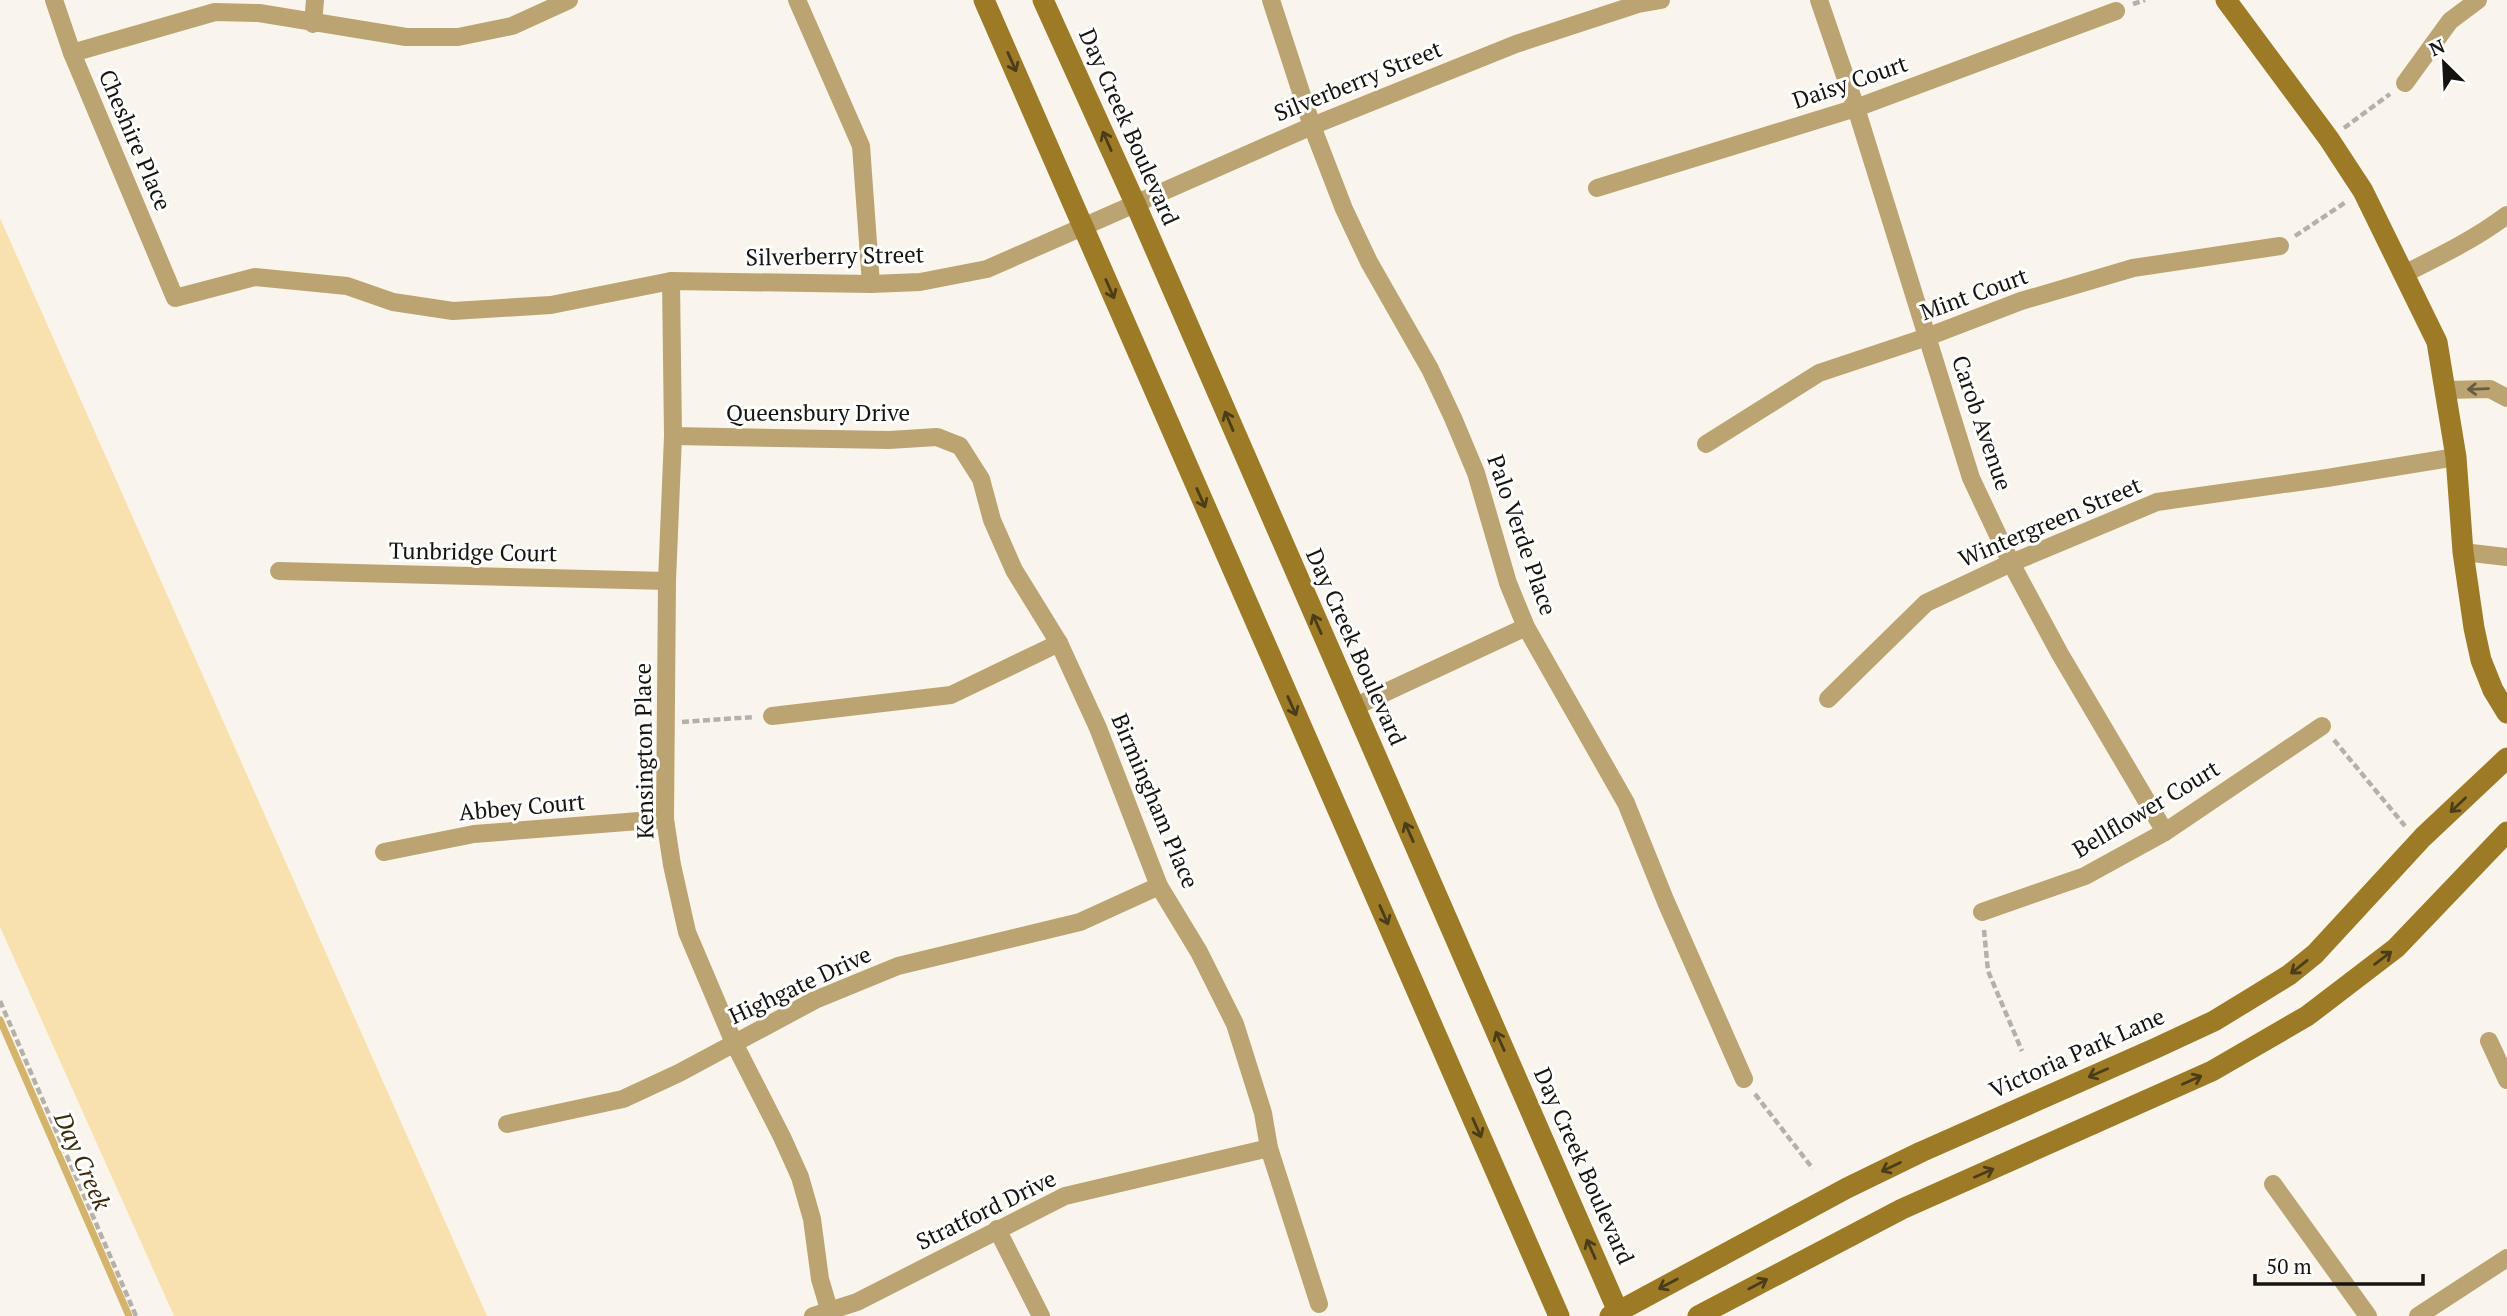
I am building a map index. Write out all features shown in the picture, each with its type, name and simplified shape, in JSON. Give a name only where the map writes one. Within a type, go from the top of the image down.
[{"type":"main road","points":[[984,0],[1559,1316]]},
{"type":"main road","name":"Day Creek Boulevard","points":[[1043,0],[1135,203],[1616,1315]]},
{"type":"main road","points":[[2226,0],[2329,139],[2363,191],[2437,342],[2456,457],[2463,552],[2474,628],[2493,691],[2507,713]]},
{"type":"main road","name":"Victoria Park Lane","points":[[1616,1315],[1847,1188],[1933,1146],[2214,1021],[2255,996],[2315,954],[2423,837],[2507,758]]},
{"type":"main road","points":[[1698,1316],[1902,1209],[2212,1071],[2307,1016],[2396,948],[2507,832]]},
{"type":"street","name":"Cheshire Place","points":[[54,0],[72,53],[175,298]]},
{"type":"street","points":[[313,24],[315,0]]},
{"type":"street","points":[[72,53],[215,12],[259,13],[313,24],[406,37],[458,37],[512,26],[569,0]]},
{"type":"street","points":[[797,0],[861,146],[871,284]]},
{"type":"street","name":"Palo Verde Place","points":[[1270,0],[1312,125],[1345,209],[1369,262],[1430,369],[1454,418],[1476,473],[1508,583],[1526,627],[1626,803],[1666,902],[1744,1079]]},
{"type":"street","name":"Silverberry Street","points":[[175,298],[255,277],[347,286],[393,302],[453,311],[551,305],[671,281],[871,284],[920,282],[987,270],[1312,125],[1516,44],[1638,4],[1661,0]]},
{"type":"street","name":"Carob Avenue","points":[[1819,0],[1856,108],[1971,478],[2011,563],[2060,654],[2165,832]]},
{"type":"street","points":[[2405,83],[2450,21],[2478,0]]},
{"type":"street","name":"Daisy Court","points":[[1597,188],[1856,108],[2116,11]]},
{"type":"street","points":[[2404,274],[2456,248],[2507,215]]},
{"type":"street","name":"Mint Court","points":[[1706,444],[1819,373],[1927,337],[2021,301],[2133,268],[2280,246]]},
{"type":"street","name":"Kensington Place","points":[[671,281],[673,436],[667,581],[665,819],[687,932],[734,1043],[800,1177],[812,1219],[825,1314]]},
{"type":"street","points":[[2446,390],[2490,389],[2507,398]]},
{"type":"street","name":"Queensbury Drive","points":[[673,436],[889,440],[937,437],[960,446]]},
{"type":"street","name":"Birmingham Place","points":[[960,446],[981,480],[992,520],[1014,570],[1059,643],[1098,728],[1159,886],[1199,952],[1235,1024],[1263,1113],[1269,1148],[1319,1304]]},
{"type":"street","name":"Wintergreen Street","points":[[1828,699],[1926,603],[2011,563],[2157,502],[2456,457]]},
{"type":"street","points":[[2463,552],[2507,557]]},
{"type":"street","name":"Tunbridge Court","points":[[279,571],[667,581]]},
{"type":"street","points":[[1354,707],[1526,627]]},
{"type":"street","points":[[772,716],[951,695],[1059,643]]},
{"type":"street","name":"Bellflower Court","points":[[1982,912],[2085,876],[2165,832],[2322,726]]},
{"type":"street","name":"Abbey Court","points":[[384,852],[474,834],[665,819]]},
{"type":"street","name":"Highgate Drive","points":[[507,1124],[622,1099],[679,1073],[815,1000],[898,966],[1080,922],[1159,886]]},
{"type":"street","points":[[2489,1041],[2507,1080]]},
{"type":"street","name":"Stratford Drive","points":[[825,1314],[857,1302],[1065,1196],[1269,1148]]},
{"type":"street","points":[[2273,1184],[2368,1316]]},
{"type":"street","points":[[997,1229],[1041,1316]]},
{"type":"street","points":[[2417,1316],[2507,1258]]},
{"type":"path","points":[[2329,139],[2405,83]]},
{"type":"path","points":[[2280,246],[2363,191]]},
{"type":"path","points":[[666,723],[772,716]]},
{"type":"path","points":[[2322,726],[2405,827]]},
{"type":"path","points":[[1982,912],[1988,971],[2022,1051]]},
{"type":"path","points":[[0,1001],[136,1316]]},
{"type":"path","points":[[1744,1079],[1813,1169]]},
{"type":"shaded area","points":[[0,218],[487,1316],[174,1316],[0,927]]},
{"type":"waterway","name":"Day Creek","points":[[0,1020],[129,1316]]}]
